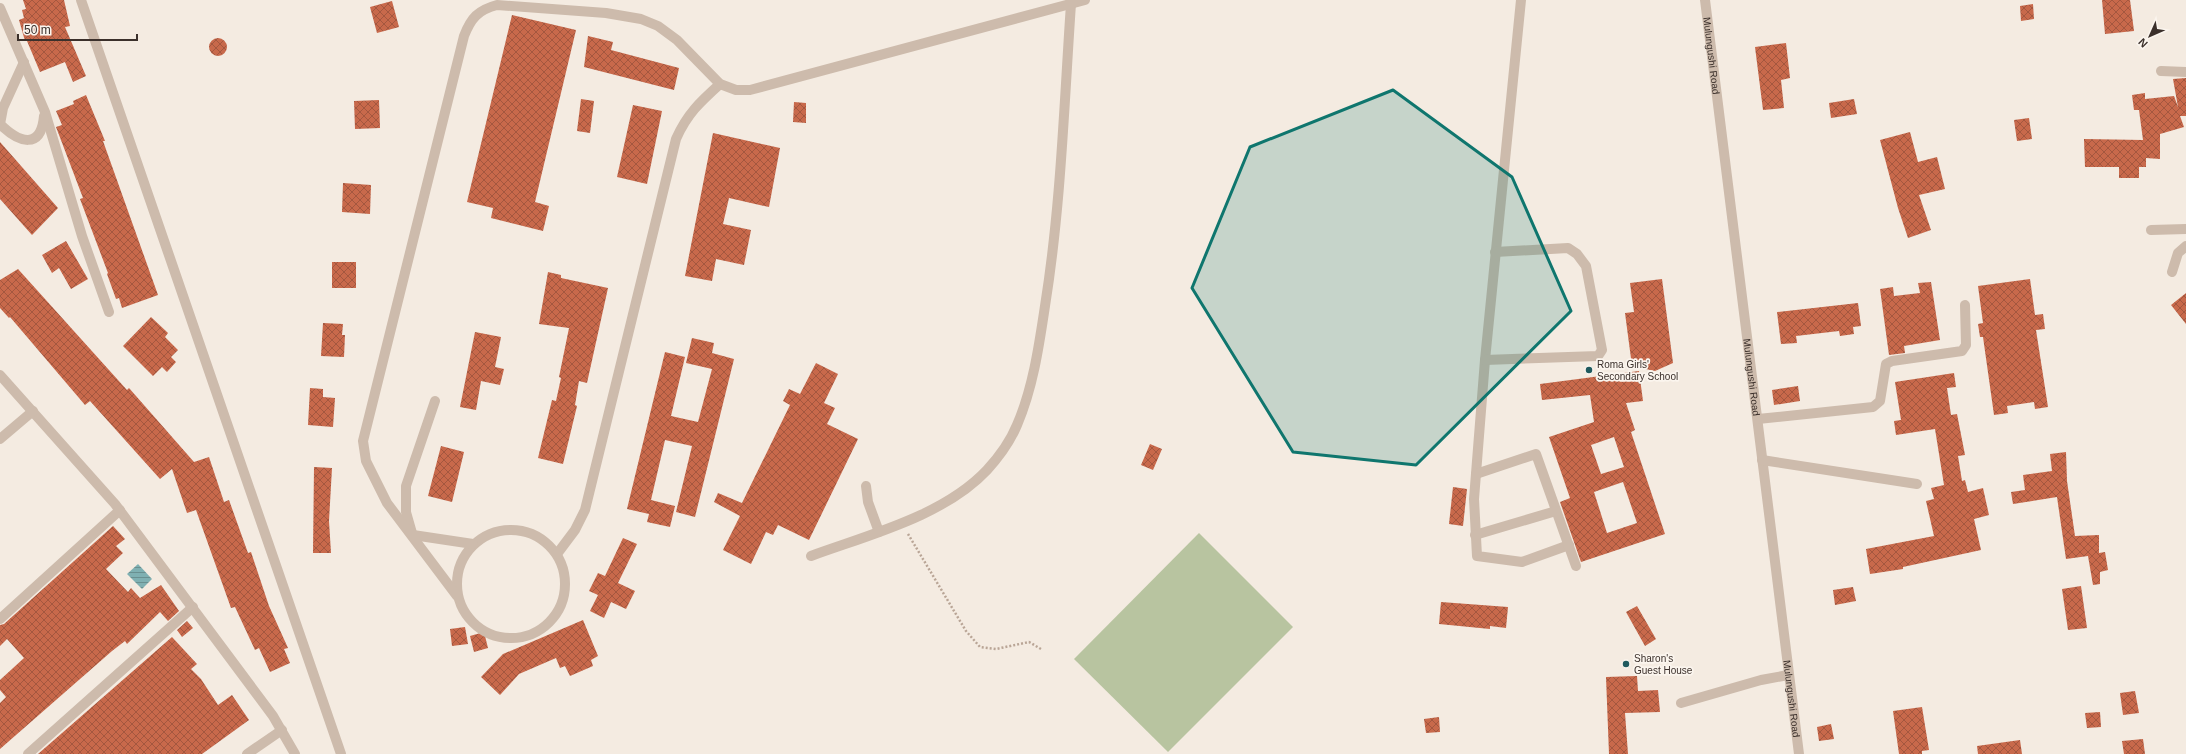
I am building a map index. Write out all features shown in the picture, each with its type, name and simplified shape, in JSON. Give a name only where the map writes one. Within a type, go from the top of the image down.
[{"type":"street","points":[[81,0],[341,754]]},
{"type":"street","points":[[458,596],[413,535],[402,524],[387,503],[373,478],[366,461],[363,441],[464,36],[475,14],[487,8],[498,5],[606,13],[641,19],[658,26],[677,40],[720,84],[736,90],[750,90],[1085,0]]},
{"type":"street","points":[[1521,0],[1485,360],[1474,499],[1477,556],[1522,562],[1569,545]]},
{"type":"street","name":"Mulungushi Road","points":[[1705,0],[1799,754]]},
{"type":"street","points":[[811,556],[879,532],[937,507],[986,471],[1003,451],[1017,426],[1025,402],[1040,337],[1053,258],[1070,4]]},
{"type":"street","points":[[0,8],[45,112],[82,236],[109,312]]},
{"type":"street","points":[[24,62],[3,108],[0,124],[10,134],[22,141],[31,139],[38,136],[43,129],[45,112]]},
{"type":"street","points":[[2161,71],[2186,72]]},
{"type":"street","points":[[557,554],[575,530],[585,510],[676,139],[688,115],[720,84]]},
{"type":"street","points":[[2151,230],[2186,229]]},
{"type":"street","points":[[2172,272],[2178,253],[2186,246]]},
{"type":"street","points":[[1485,360],[1598,356],[1602,350],[1586,266],[1577,254],[1568,248],[1495,252]]},
{"type":"street","points":[[1758,419],[1873,407],[1880,400],[1886,364],[1892,361],[1962,351],[1966,345],[1965,305]]},
{"type":"street","points":[[0,375],[120,510],[282,730],[296,754]]},
{"type":"street","points":[[413,535],[406,512],[406,486],[435,401]]},
{"type":"street","points":[[0,439],[33,411]]},
{"type":"street","points":[[1476,474],[1536,454],[1576,566]]},
{"type":"street","points":[[1762,460],[1917,484]]},
{"type":"street","points":[[866,486],[868,502],[879,532]]},
{"type":"street","points":[[0,619],[120,510]]},
{"type":"street","points":[[1476,535],[1556,511]]},
{"type":"street","points":[[508,529],[527,532],[544,540],[557,554],[564,570],[566,588],[562,605],[553,619],[540,631],[524,638],[490,635],[471,621],[464,612],[458,596],[456,577],[462,559],[473,544],[489,533],[508,529]]},
{"type":"street","points":[[413,535],[473,544]]},
{"type":"street","points":[[28,754],[192,607]]},
{"type":"street","points":[[1680,703],[1762,680],[1788,675]]},
{"type":"street","points":[[247,754],[282,730]]},
{"type":"path","points":[[904,522],[909,538],[917,552],[966,631],[980,647],[996,649],[1029,642],[1041,648]]},
{"type":"highlighted area","points":[[1393,90],[1512,177],[1571,311],[1416,465],[1293,452],[1192,288],[1250,147]]},
{"type":"green space","points":[[1199,533],[1293,627],[1168,752],[1074,659]]},
{"type":"water","points":[[138,564],[152,579],[142,589],[127,574]]},
{"type":"building","points":[[23,0],[64,0],[70,26],[65,27],[86,76],[73,82],[65,62],[40,72],[27,41],[25,41],[19,20],[24,18],[22,10],[26,9]]},
{"type":"building","points":[[2102,0],[2130,0],[2134,31],[2105,34]]},
{"type":"building","points":[[392,1],[399,27],[377,33],[370,7]]},
{"type":"building","points":[[2033,4],[2034,19],[2021,21],[2020,6]]},
{"type":"building","points":[[512,15],[576,30],[535,202],[549,206],[543,231],[491,218],[493,208],[467,202]]},
{"type":"building","points":[[588,36],[613,42],[611,50],[679,68],[674,90],[584,67]]},
{"type":"building","points":[[218,38],[224,41],[227,47],[224,53],[218,56],[212,53],[209,47],[212,41]]},
{"type":"building","points":[[1786,43],[1790,78],[1781,80],[1784,108],[1763,110],[1755,47]]},
{"type":"building","points":[[2186,78],[2186,116],[2180,116],[2184,127],[2160,134],[2160,159],[2146,158],[2146,167],[2139,167],[2139,178],[2119,178],[2119,167],[2085,167],[2084,139],[2143,140],[2139,110],[2134,110],[2132,95],[2145,93],[2145,99],[2174,96],[2178,107],[2173,79]]},
{"type":"building","points":[[86,95],[105,141],[103,141],[158,295],[122,308],[119,298],[116,299],[107,274],[108,273],[80,199],[83,198],[56,127],[62,125],[56,111],[74,104],[73,101]]},
{"type":"building","points":[[581,99],[594,101],[590,133],[577,131]]},
{"type":"building","points":[[1854,99],[1857,114],[1831,118],[1829,103]]},
{"type":"building","points":[[379,100],[380,128],[355,129],[354,101]]},
{"type":"building","points":[[794,102],[806,103],[806,123],[793,122]]},
{"type":"building","points":[[633,105],[662,111],[647,184],[617,177]]},
{"type":"building","points":[[2029,118],[2032,139],[2017,141],[2014,120]]},
{"type":"building","points":[[1910,132],[1918,162],[1937,157],[1945,189],[1919,195],[1931,230],[1908,238],[1898,208],[1880,140]]},
{"type":"building","points":[[713,133],[780,148],[769,207],[729,198],[723,224],[751,230],[744,265],[716,259],[712,281],[685,276]]},
{"type":"building","points":[[0,142],[58,208],[32,235],[0,199]]},
{"type":"building","points":[[343,183],[371,185],[370,214],[342,212]]},
{"type":"building","points":[[66,241],[88,279],[71,289],[59,268],[52,273],[42,255]]},
{"type":"building","points":[[332,262],[356,262],[356,288],[332,288]]},
{"type":"building","points":[[18,269],[127,390],[129,388],[194,462],[209,457],[224,502],[229,500],[248,553],[251,552],[269,606],[288,648],[284,649],[290,663],[270,672],[259,648],[255,650],[235,607],[231,608],[196,510],[187,513],[172,469],[160,479],[90,401],[85,405],[10,317],[9,318],[0,308],[0,280]]},
{"type":"building","points":[[548,272],[561,275],[561,278],[608,288],[587,383],[579,381],[575,405],[577,406],[563,464],[538,458],[552,400],[556,401],[561,378],[559,377],[569,328],[539,324]]},
{"type":"building","points":[[1662,279],[1673,363],[1655,371],[1632,366],[1625,313],[1634,312],[1630,283]]},
{"type":"building","points":[[2030,279],[2035,315],[2043,314],[2045,329],[2036,330],[2048,407],[2035,409],[2034,402],[2007,406],[2008,413],[1994,415],[1983,337],[1980,337],[1978,324],[1983,323],[1978,286]]},
{"type":"building","points":[[1931,282],[1940,340],[1904,346],[1905,353],[1889,355],[1880,289],[1893,287],[1894,296],[1920,293],[1918,283]]},
{"type":"building","points":[[2186,293],[2186,324],[2171,305]]},
{"type":"building","points":[[1858,303],[1861,326],[1853,327],[1854,334],[1840,336],[1839,331],[1796,336],[1797,343],[1781,344],[1777,312]]},
{"type":"building","points":[[151,317],[168,333],[165,337],[178,350],[171,357],[176,362],[167,372],[162,367],[153,376],[123,346]]},
{"type":"building","points":[[323,323],[343,324],[342,335],[345,335],[344,357],[321,356]]},
{"type":"building","points":[[475,332],[501,337],[495,367],[504,369],[500,385],[481,381],[476,410],[460,407]]},
{"type":"building","points":[[692,338],[714,343],[712,353],[734,359],[695,517],[676,512],[692,446],[665,440],[651,500],[675,506],[670,527],[647,522],[649,514],[627,509],[665,352],[685,357],[671,416],[698,422],[712,369],[686,363]]},
{"type":"building","points":[[816,363],[838,374],[824,403],[835,408],[827,424],[858,439],[809,540],[778,525],[773,535],[766,532],[751,564],[723,550],[740,516],[714,502],[718,493],[742,503],[790,405],[783,401],[789,389],[800,394]]},
{"type":"building","points":[[1639,371],[1643,401],[1626,403],[1635,430],[1631,432],[1665,534],[1581,562],[1560,502],[1570,498],[1549,437],[1594,422],[1590,395],[1542,400],[1540,384]],"holes":[[[1614,437],[1624,467],[1601,474],[1591,445]],[[1623,482],[1637,523],[1607,533],[1594,492]]]},
{"type":"building","points":[[1954,373],[1956,387],[1947,388],[1951,415],[1957,414],[1965,455],[1958,456],[1962,481],[1965,480],[1968,492],[1983,488],[1989,515],[1974,519],[1981,550],[1903,567],[1903,569],[1870,574],[1866,549],[1934,536],[1926,501],[1934,499],[1931,488],[1944,485],[1935,429],[1896,435],[1894,421],[1901,420],[1895,382]]},
{"type":"building","points":[[1798,386],[1800,401],[1774,405],[1772,390]]},
{"type":"building","points":[[310,388],[323,389],[323,397],[335,398],[333,427],[308,425]]},
{"type":"building","points":[[1150,444],[1162,449],[1153,470],[1141,465]]},
{"type":"building","points":[[441,446],[464,452],[452,502],[428,496]]},
{"type":"building","points":[[2066,452],[2067,481],[2075,536],[2099,535],[2099,553],[2105,552],[2108,570],[2100,572],[2100,584],[2093,585],[2088,556],[2066,559],[2057,497],[2013,504],[2011,492],[2025,490],[2023,475],[2052,471],[2050,454]]},
{"type":"building","points":[[314,467],[332,468],[329,521],[331,553],[313,553]]},
{"type":"building","points":[[1453,487],[1467,489],[1463,526],[1449,524]]},
{"type":"building","points":[[113,526],[125,539],[116,546],[123,553],[106,569],[128,592],[131,588],[140,598],[161,585],[179,611],[168,621],[160,612],[127,644],[125,641],[112,651],[0,749],[0,703],[6,697],[0,690],[0,680],[24,658],[7,639],[0,646],[0,625],[4,624]]},
{"type":"building","points":[[623,538],[637,544],[618,583],[635,591],[626,609],[611,602],[604,618],[590,611],[598,595],[589,591],[598,573],[605,576]]},
{"type":"building","points":[[2081,586],[2087,628],[2068,630],[2062,589]]},
{"type":"building","points":[[1853,587],[1856,601],[1835,605],[1833,590]]},
{"type":"building","points":[[1441,602],[1508,607],[1506,628],[1490,626],[1490,629],[1439,624]]},
{"type":"building","points":[[1637,606],[1656,639],[1645,646],[1626,612]]},
{"type":"building","points":[[583,620],[598,656],[591,660],[593,666],[570,676],[565,666],[560,668],[556,658],[519,674],[500,695],[481,677],[503,654]]},
{"type":"building","points":[[187,621],[193,628],[182,637],[177,630]]},
{"type":"building","points":[[465,627],[468,644],[452,646],[450,629]]},
{"type":"building","points":[[484,632],[488,648],[474,652],[470,636]]},
{"type":"building","points":[[172,637],[197,664],[191,669],[201,679],[218,705],[232,695],[249,720],[202,754],[38,754]]},
{"type":"building","points":[[1637,676],[1638,691],[1658,690],[1660,712],[1625,713],[1628,754],[1609,754],[1606,677]]},
{"type":"building","points":[[2135,691],[2139,713],[2123,715],[2120,693]]},
{"type":"building","points":[[1922,707],[1929,750],[1922,751],[1922,754],[1899,754],[1893,711]]},
{"type":"building","points":[[2100,712],[2101,727],[2087,728],[2085,713]]},
{"type":"building","points":[[1439,717],[1440,732],[1426,733],[1424,719]]},
{"type":"building","points":[[1831,724],[1834,739],[1819,741],[1817,727]]},
{"type":"building","points":[[2143,739],[2145,754],[2124,754],[2122,741]]},
{"type":"building","points":[[2020,740],[2022,754],[1978,754],[1977,746]]},
{"type":"place","name":"Roma Girls' Secondary School","points":[[1589,370]]},
{"type":"place","name":"Sharon's Guest House","points":[[1626,664]]}]
